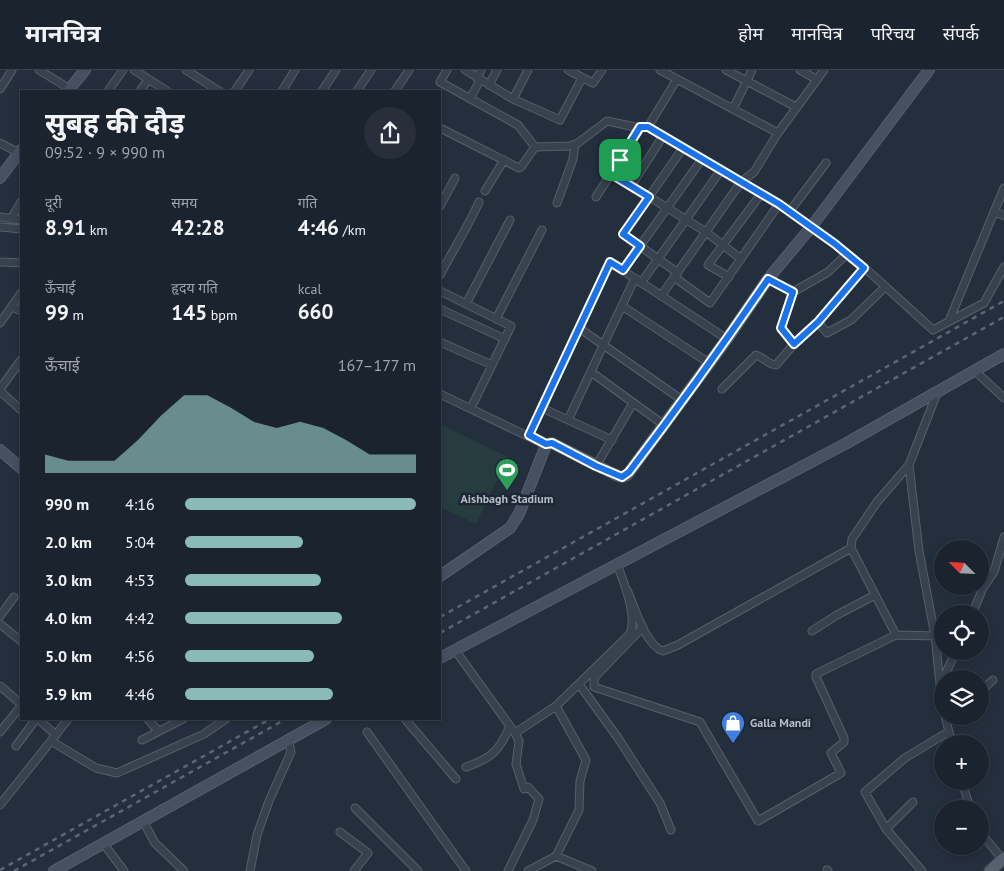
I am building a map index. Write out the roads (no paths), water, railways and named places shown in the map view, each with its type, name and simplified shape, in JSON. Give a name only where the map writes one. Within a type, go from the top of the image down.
[{"type":"main road","points":[[990,871],[1003,859]]},
{"type":"street","points":[[0,89],[12,70]]},
{"type":"street","points":[[40,70],[69,90],[84,70]]},
{"type":"street","points":[[109,90],[124,70]]},
{"type":"street","points":[[134,70],[165,90]]},
{"type":"street","points":[[186,70],[217,90]]},
{"type":"street","points":[[236,90],[249,70]]},
{"type":"street","points":[[283,90],[295,70]]},
{"type":"street","points":[[323,90],[336,70]]},
{"type":"street","points":[[359,90],[371,70]]},
{"type":"street","points":[[397,90],[409,70]]},
{"type":"street","points":[[447,70],[440,82],[518,125],[535,147]]},
{"type":"street","points":[[465,70],[513,99],[560,120],[582,78]]},
{"type":"street","points":[[470,99],[482,70]]},
{"type":"street","points":[[489,85],[497,70]]},
{"type":"street","points":[[513,99],[528,70]]},
{"type":"street","points":[[568,70],[593,83],[602,70]]},
{"type":"street","points":[[660,70],[778,133]]},
{"type":"street","points":[[726,70],[796,107]]},
{"type":"street","points":[[733,109],[752,70]]},
{"type":"street","points":[[800,70],[816,79]]},
{"type":"street","points":[[661,296],[741,182],[754,172],[778,133],[824,70]]},
{"type":"street","points":[[441,394],[546,444],[552,443],[620,477],[625,476],[727,339],[768,279],[812,226],[930,70]]},
{"type":"street","points":[[596,197],[677,79]]},
{"type":"street","points":[[141,90],[148,80]]},
{"type":"street","points":[[535,147],[575,144],[607,121],[644,127],[663,136],[779,204],[812,226],[864,268],[933,330],[984,303],[1004,267]]},
{"type":"street","points":[[442,129],[520,168],[535,147]]},
{"type":"street","points":[[631,186],[663,136]]},
{"type":"street","points":[[0,143],[20,152],[0,178]]},
{"type":"street","points":[[557,203],[570,170],[575,144]]},
{"type":"street","points":[[683,148],[623,234],[658,259],[710,303],[779,204]]},
{"type":"street","points":[[623,270],[702,159]]},
{"type":"street","points":[[485,191],[504,160]]},
{"type":"street","points":[[790,211],[826,163]]},
{"type":"street","points":[[568,420],[622,306],[638,281],[658,259],[721,170]]},
{"type":"street","points":[[611,174],[706,232],[741,259]]},
{"type":"street","points":[[441,204],[456,178]]},
{"type":"street","points":[[949,321],[1004,188]]},
{"type":"street","points":[[728,277],[708,265],[761,194]]},
{"type":"street","points":[[441,273],[457,242],[463,236],[479,202]]},
{"type":"street","points":[[11,219],[20,204]]},
{"type":"street","points":[[994,211],[1004,216]]},
{"type":"street","points":[[0,216],[20,220]]},
{"type":"street","points":[[466,304],[510,220]]},
{"type":"street","points":[[0,227],[20,229]]},
{"type":"street","points":[[496,319],[542,230]]},
{"type":"street","points":[[794,344],[781,328],[793,292],[828,272],[847,254]]},
{"type":"street","points":[[0,262],[20,263]]},
{"type":"street","points":[[529,435],[610,262],[727,339]]},
{"type":"street","points":[[722,389],[756,355],[762,356],[773,365],[776,365],[794,344],[818,322],[864,268]]},
{"type":"street","points":[[768,279],[793,292]]},
{"type":"street","points":[[818,322],[827,333],[851,320],[885,287]]},
{"type":"street","points":[[441,292],[511,326],[471,408]]},
{"type":"street","points":[[0,323],[20,295]]},
{"type":"street","points":[[622,306],[709,363]]},
{"type":"street","points":[[12,307],[20,311]]},
{"type":"street","points":[[441,309],[504,339]]},
{"type":"street","points":[[579,328],[682,400]]},
{"type":"street","points":[[441,342],[492,365]]},
{"type":"street","points":[[441,657],[845,444],[1004,354]]},
{"type":"street","points":[[20,361],[0,390],[20,409]]},
{"type":"street","points":[[974,370],[1004,398]]},
{"type":"street","points":[[591,372],[664,425]]},
{"type":"street","points":[[896,635],[851,548],[852,540],[876,502],[909,465],[937,393]]},
{"type":"street","points":[[596,466],[634,403]]},
{"type":"street","points":[[542,408],[612,440]]},
{"type":"street","points":[[441,575],[510,528],[519,514],[546,444]]},
{"type":"street","points":[[0,450],[20,467]]},
{"type":"street","points":[[909,465],[919,551],[934,631]]},
{"type":"street","points":[[976,605],[994,572],[1004,537]]},
{"type":"street","points":[[616,564],[650,641],[663,651],[694,636],[851,548]]},
{"type":"street","points":[[515,733],[556,706],[629,635],[632,629],[627,590]]},
{"type":"street","points":[[812,632],[837,615],[875,596]]},
{"type":"street","points":[[0,616],[14,597]]},
{"type":"street","points":[[0,624],[20,640]]},
{"type":"street","points":[[643,627],[594,678],[594,687],[700,722],[758,821],[841,773],[831,752],[844,742],[844,738],[816,674],[896,635],[934,636]]},
{"type":"street","points":[[455,650],[515,733],[518,741],[516,764],[524,789],[528,787],[539,799],[534,820],[508,871]]},
{"type":"street","points":[[989,684],[993,680]]},
{"type":"street","points":[[579,684],[618,738],[660,803],[671,830]]},
{"type":"street","points":[[0,686],[20,704]]},
{"type":"street","points":[[0,732],[20,706]]},
{"type":"street","points":[[528,871],[556,856],[579,810],[580,781],[586,760],[556,706]]},
{"type":"street","points":[[16,746],[36,720]]},
{"type":"street","points":[[38,720],[56,734]]},
{"type":"street","points":[[1,800],[67,720]]},
{"type":"street","points":[[149,720],[158,731]]},
{"type":"street","points":[[142,740],[181,720]]},
{"type":"street","points":[[51,741],[96,768],[117,773],[204,734],[225,720]]},
{"type":"street","points":[[54,871],[324,720]]},
{"type":"street","points":[[406,720],[456,779]]},
{"type":"street","points":[[947,725],[949,735]]},
{"type":"street","points":[[466,768],[494,754],[510,726]]},
{"type":"street","points":[[367,732],[466,871]]},
{"type":"street","points":[[922,871],[886,829],[865,792],[905,758],[948,732]]},
{"type":"street","points":[[250,871],[257,835],[269,801],[291,752],[288,739]]},
{"type":"street","points":[[886,829],[914,802]]},
{"type":"street","points":[[355,808],[418,871]]},
{"type":"street","points":[[143,821],[155,843],[184,871]]},
{"type":"street","points":[[340,832],[368,853],[354,871]]},
{"type":"street","points":[[103,843],[124,871]]},
{"type":"street","points":[[989,843],[1003,859]]},
{"type":"street","points":[[556,856],[592,871]]},
{"type":"railway","points":[[441,616],[1004,301]]},
{"type":"railway","points":[[441,632],[1004,317]]},
{"type":"railway","points":[[0,870],[268,720]]},
{"type":"railway","points":[[14,871],[284,720]]},
{"type":"place","name":"Aishbagh Stadium","points":[[507,491]]},
{"type":"place","name":"Galla Mandi","points":[[733,744]]}]
